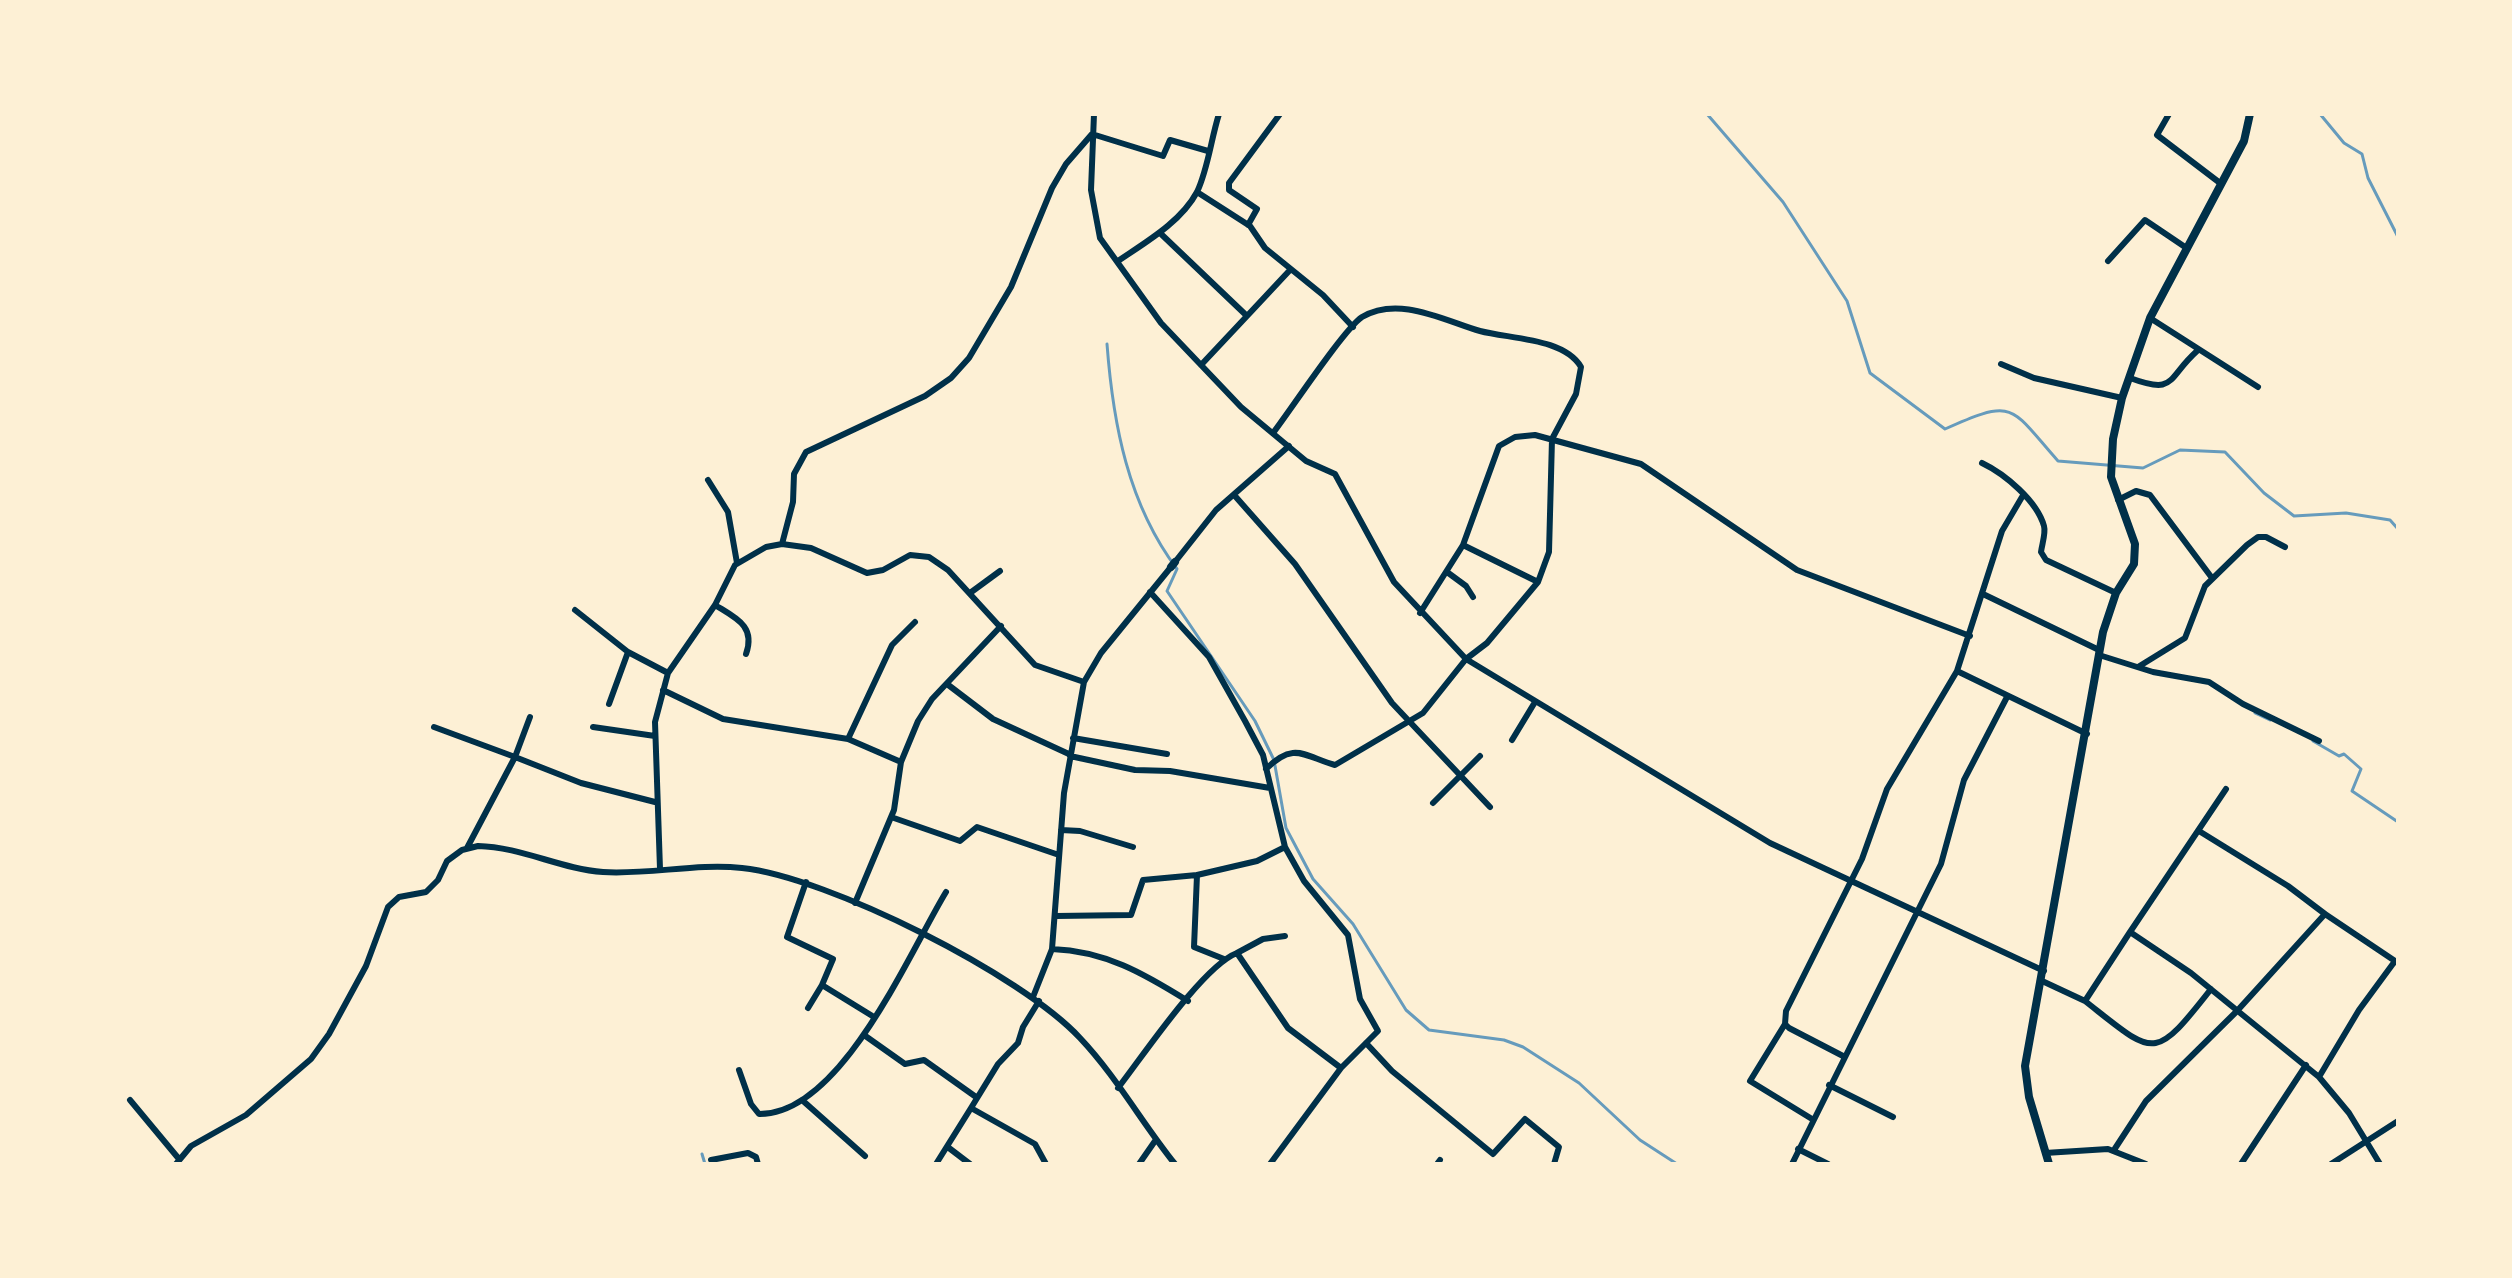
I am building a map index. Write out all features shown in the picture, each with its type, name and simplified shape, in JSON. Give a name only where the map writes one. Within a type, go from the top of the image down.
[{"type":"street","points":[[1094,114],[1091,190],[1095,227],[1118,261],[1161,323],[1241,407],[1306,461],[1332,470],[1339,478],[1394,582],[1466,659],[1730,821],[1917,913],[2044,971]]},
{"type":"street","points":[[1118,261],[1160,233],[1197,192],[1219,114]]},
{"type":"street","points":[[1248,225],[1257,209],[1229,190],[1229,183],[1280,114]]},
{"type":"street","points":[[2169,114],[2157,135],[2220,183]]},
{"type":"street","points":[[2049,1164],[2029,1097],[2025,1066],[2087,734],[2099,652],[2116,593],[2134,564],[2135,544],[2128,515],[2118,500],[2111,477],[2111,457],[2122,398],[2150,318],[2244,141],[2250,114]]},
{"type":"street","points":[[1092,134],[1163,156],[1170,140],[1208,151]]},
{"type":"street","points":[[782,544],[793,502],[794,474],[806,452],[925,396],[961,368],[1011,287],[1020,258],[1052,188],[1066,164],[1092,134]]},
{"type":"street","points":[[1197,192],[1248,225],[1265,248],[1323,295],[1353,327]]},
{"type":"street","points":[[2108,261],[2145,220],[2185,247]]},
{"type":"street","points":[[1160,233],[1247,316]]},
{"type":"street","points":[[1201,365],[1290,270]]},
{"type":"street","points":[[1266,769],[1287,753],[1296,752],[1335,765],[1410,722],[1423,713],[1466,659],[1487,643],[1538,582],[1549,552],[1552,439],[1580,381],[1581,367],[1567,352],[1422,312],[1375,312],[1353,327],[1273,433]]},
{"type":"street","points":[[2150,318],[2189,341],[2197,351],[2258,387]]},
{"type":"street","points":[[2130,378],[2156,387],[2164,386],[2197,351]]},
{"type":"street","points":[[2001,364],[2034,378],[2122,398]]},
{"type":"street","points":[[1420,613],[1463,545],[1499,446],[1524,435],[1552,439],[1652,469],[1797,570],[1970,636]]},
{"type":"street","points":[[936,1164],[949,1148],[998,1064],[1016,1046],[1052,949],[1061,830],[1084,682],[1101,653],[1202,526],[1289,446]]},
{"type":"street","points":[[1982,463],[2010,479],[2022,497],[2028,499],[2043,524],[2041,552],[2046,560],[2116,593]]},
{"type":"street","points":[[708,480],[728,512],[737,563]]},
{"type":"street","points":[[2118,500],[2136,491],[2150,495],[2212,578]]},
{"type":"street","points":[[1235,496],[1295,564],[1378,686],[1490,807]]},
{"type":"street","points":[[1812,1119],[1755,1087],[1750,1081],[1785,1024],[1791,998],[1852,881],[1877,825],[1887,789],[1957,671],[2002,531],[2022,497]]},
{"type":"street","points":[[2138,667],[2185,638],[2199,599],[2212,578],[2258,537],[2285,547]]},
{"type":"street","points":[[660,869],[655,802],[655,736],[668,673],[715,605],[737,563],[766,547],[782,544],[811,548],[867,573],[883,570],[910,555],[929,557],[948,570],[1035,665],[1084,682]]},
{"type":"street","points":[[1463,545],[1538,582]]},
{"type":"street","points":[[970,593],[1000,571]]},
{"type":"street","points":[[1447,572],[1466,586],[1473,597]]},
{"type":"street","points":[[1150,592],[1209,657],[1245,721],[1266,769],[1285,847],[1304,881],[1348,935],[1360,999],[1378,1031],[1341,1068],[1270,1164]]},
{"type":"street","points":[[1983,594],[2099,652],[2138,667],[2209,682],[2243,704],[2319,741]]},
{"type":"street","points":[[715,605],[745,625],[750,642],[746,654]]},
{"type":"street","points":[[575,610],[628,652],[668,673]]},
{"type":"street","points":[[848,739],[892,645],[915,622]]},
{"type":"street","points":[[855,903],[891,817],[899,791],[901,762],[918,721],[947,684],[1001,626]]},
{"type":"street","points":[[609,704],[628,652]]},
{"type":"street","points":[[1957,671],[2087,734]]},
{"type":"street","points":[[947,684],[1001,724],[1071,755],[1135,770],[1170,771],[1270,788]]},
{"type":"street","points":[[663,690],[723,719],[848,739],[901,762]]},
{"type":"street","points":[[1792,1164],[1945,855],[1956,804],[1969,769],[2007,697]]},
{"type":"street","points":[[1512,740],[1535,702]]},
{"type":"street","points":[[467,848],[515,757],[530,717]]},
{"type":"street","points":[[434,727],[581,783],[655,802]]},
{"type":"street","points":[[593,727],[655,736]]},
{"type":"street","points":[[1073,738],[1167,754]]},
{"type":"street","points":[[1433,803],[1480,756]]},
{"type":"street","points":[[2085,1001],[2226,789]]},
{"type":"street","points":[[891,817],[960,841],[977,827],[1059,855]]},
{"type":"street","points":[[1061,830],[1080,831],[1133,847]]},
{"type":"street","points":[[2199,831],[2288,886],[2396,962],[2359,1010],[2319,1077]]},
{"type":"street","points":[[130,1100],[178,1161],[191,1146],[246,1115],[311,1059],[329,1034],[366,966],[388,907],[399,897],[426,892],[438,880],[447,861],[467,848],[489,846],[603,872],[742,868],[806,882],[855,903],[921,935],[1036,999],[1078,1035],[1175,1164]]},
{"type":"street","points":[[1056,916],[1131,915],[1143,880],[1197,875],[1257,861],[1285,847]]},
{"type":"street","points":[[1197,875],[1194,947],[1224,959]]},
{"type":"street","points":[[806,882],[787,933],[790,940],[833,959],[808,1008]]},
{"type":"street","points":[[739,1070],[751,1104],[759,1114],[802,1100],[841,1066],[864,1035],[946,892]]},
{"type":"street","points":[[2114,1150],[2146,1101],[2237,1011],[2325,914]]},
{"type":"street","points":[[2130,932],[2157,948],[2211,989],[2319,1077],[2367,1141],[2380,1164]]},
{"type":"street","points":[[1118,1088],[1224,959],[1263,939],[1285,936]]},
{"type":"street","points":[[1052,949],[1085,950],[1105,956],[1188,1001]]},
{"type":"street","points":[[1237,953],[1288,1028],[1341,1068]]},
{"type":"street","points":[[2040,980],[2085,1001],[2138,1043],[2151,1045],[2170,1036],[2211,989]]},
{"type":"street","points":[[822,985],[874,1017]]},
{"type":"street","points":[[1785,1024],[1843,1056]]},
{"type":"street","points":[[864,1035],[905,1064],[927,1062],[976,1097]]},
{"type":"street","points":[[1366,1043],[1392,1071],[1493,1154],[1525,1119],[1559,1147],[1554,1164]]},
{"type":"street","points":[[2241,1164],[2306,1065]]},
{"type":"street","points":[[1829,1085],[1893,1117]]},
{"type":"street","points":[[802,1100],[865,1156]]},
{"type":"street","points":[[971,1108],[1035,1144],[1046,1164]]},
{"type":"street","points":[[2331,1164],[2398,1121]]},
{"type":"street","points":[[1139,1164],[1155,1141]]},
{"type":"street","points":[[949,1148],[970,1164]]},
{"type":"street","points":[[2045,1153],[2087,1148],[2114,1150],[2146,1164]]},
{"type":"street","points":[[1798,1149],[1828,1164]]},
{"type":"street","points":[[711,1160],[748,1153],[756,1157],[758,1164]]},
{"type":"waterway","points":[[1707,114],[1783,202],[1847,301],[1870,373],[1945,429],[1986,413],[2010,413],[2020,419],[2058,461],[2143,468],[2180,450],[2225,452],[2264,493],[2294,516],[2346,513],[2390,520],[2398,529]]},
{"type":"waterway","points":[[2320,114],[2344,143],[2362,154],[2368,178],[2398,237]]},
{"type":"waterway","points":[[1107,344],[1114,404],[1126,462],[1146,518],[1177,569],[1167,591],[1255,721],[1274,760],[1286,828],[1313,879],[1353,924],[1406,1010],[1429,1030],[1504,1040],[1523,1047],[1579,1083],[1640,1140],[1677,1164]]},
{"type":"waterway","points":[[2398,605],[2398,614]]},
{"type":"waterway","points":[[2255,713],[2270,720]]},
{"type":"waterway","points":[[2313,741],[2339,756],[2344,754],[2361,769],[2352,791],[2398,822]]},
{"type":"waterway","points":[[702,1154],[705,1164]]}]
